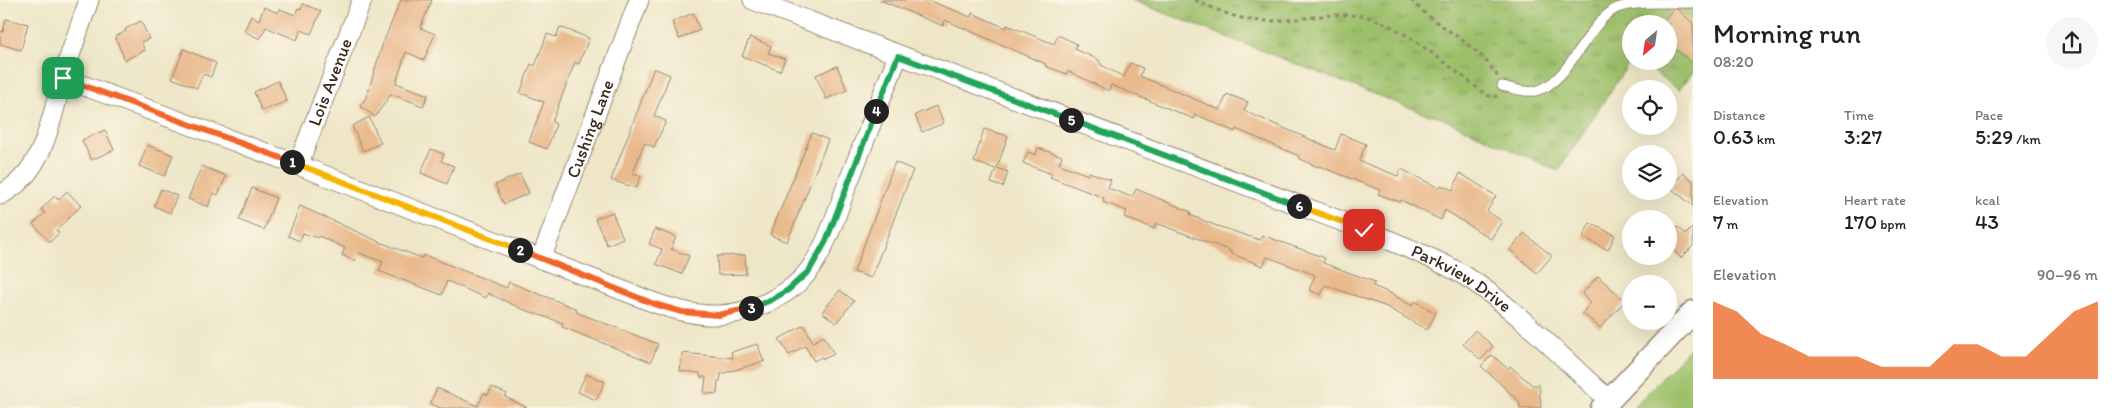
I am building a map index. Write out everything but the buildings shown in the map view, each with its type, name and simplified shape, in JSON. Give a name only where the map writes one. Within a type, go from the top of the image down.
[{"type":"street","points":[[0,195],[18,184],[28,174],[44,146],[63,78],[89,0]]},
{"type":"street","name":"Lois Avenue","points":[[298,165],[362,0]]},
{"type":"street","name":"Cushing Lane","points":[[541,259],[639,0]]},
{"type":"street","name":"Parkview Drive","points":[[753,0],[1364,230],[1451,268],[1484,290],[1514,314],[1606,404]]},
{"type":"street","points":[[63,78],[298,165],[654,304],[682,312],[718,315],[737,312],[771,300],[798,282],[809,271],[818,257],[898,56]]},
{"type":"street","points":[[1606,404],[1693,312]]},
{"type":"lane","points":[[1502,86],[1538,91],[1546,86],[1564,70],[1607,14],[1618,8],[1635,3],[1657,1],[1693,4]]},
{"type":"path","points":[[1195,0],[1235,16],[1254,20],[1337,15],[1370,18],[1386,24],[1406,37],[1488,95],[1496,96],[1502,86],[1498,76],[1484,57],[1430,17],[1411,0]]},
{"type":"green space","points":[[1131,0],[1693,0],[1693,72],[1679,90],[1677,89],[1677,80],[1665,80],[1651,70],[1678,70],[1678,15],[1622,15],[1622,70],[1624,70],[1558,171],[1435,115],[1428,115]]},
{"type":"green space","points":[[1693,345],[1693,408],[1633,408]]},
{"type":"route","points":[[63,78],[298,165],[654,304],[682,312],[718,315],[757,306],[788,290],[809,271],[826,241],[898,56],[1364,230]]}]
